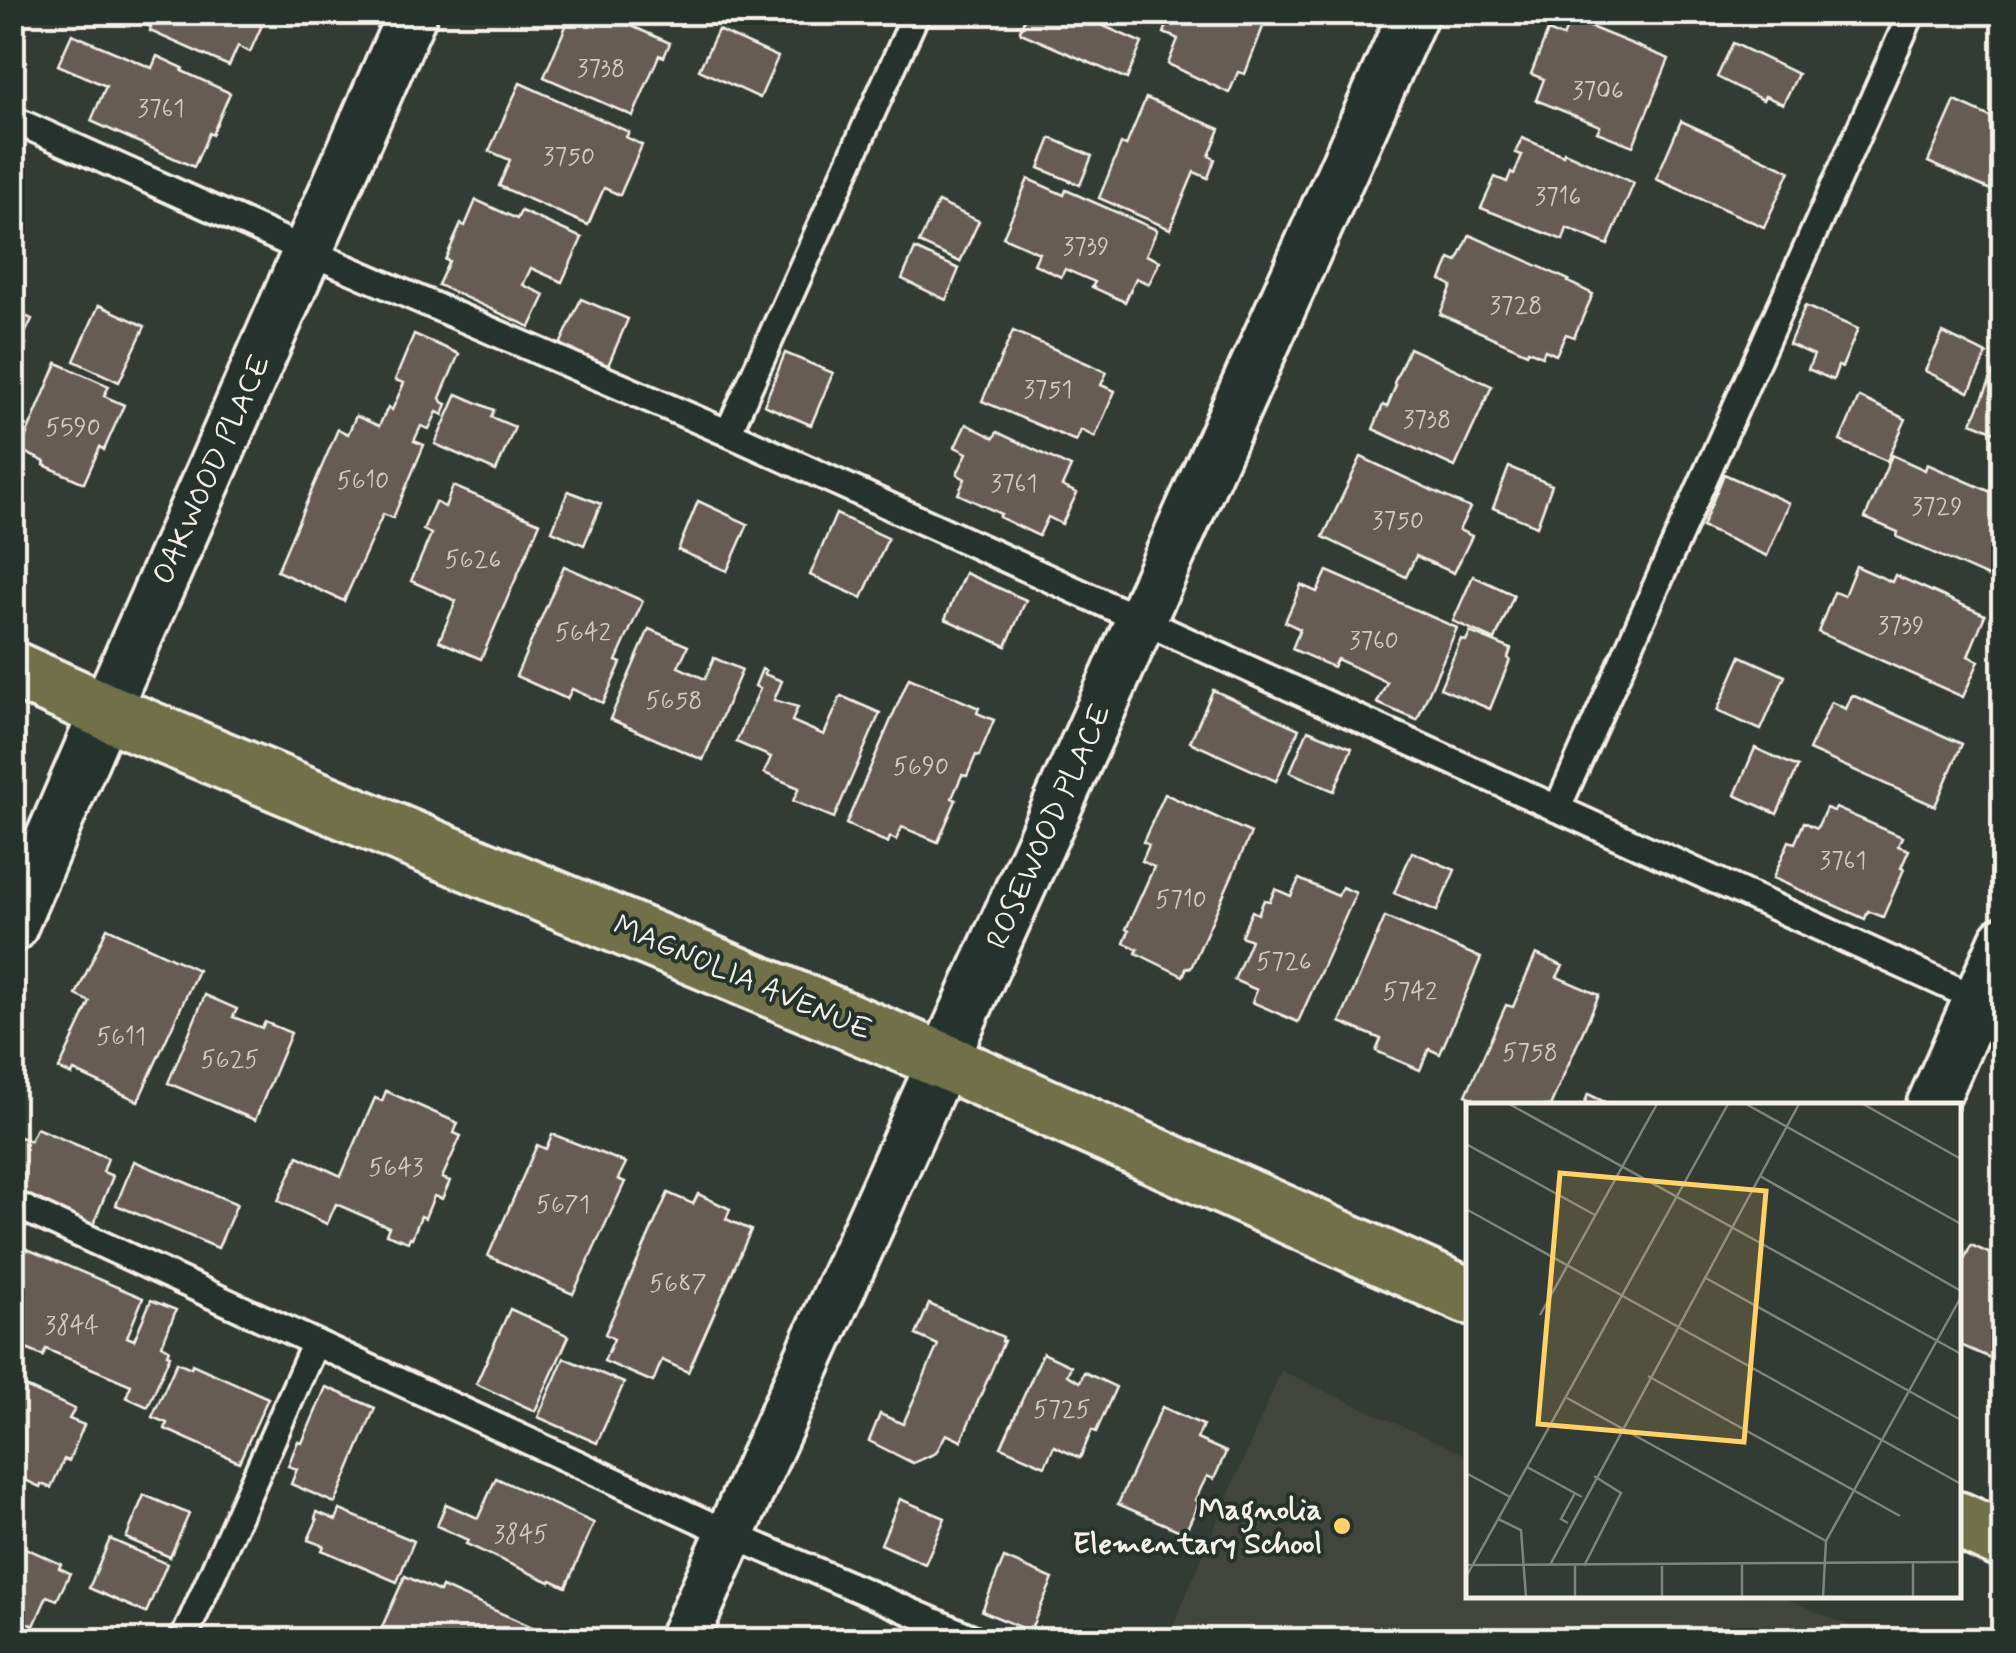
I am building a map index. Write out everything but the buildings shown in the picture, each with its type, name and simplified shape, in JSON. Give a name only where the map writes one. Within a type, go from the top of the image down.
[{"type":"main road","name":"MAGNOLIA AVENUE","points":[[12,669],[941,1060],[1466,1295]]},
{"type":"main road","points":[[1961,1521],[2004,1541]]},
{"type":"street","name":"OAKWOOD PLACE","points":[[12,928],[413,12]]},
{"type":"street","name":"ROSEWOOD PLACE","points":[[683,1640],[1414,12]]},
{"type":"street","points":[[1934,1103],[1990,1006],[2004,941]]},
{"type":"lane","points":[[728,433],[918,12]]},
{"type":"lane","points":[[1557,808],[1912,12]]},
{"type":"lane","points":[[12,120],[728,433],[1990,1006]]},
{"type":"lane","points":[[12,1204],[730,1534],[977,1640]]},
{"type":"lane","points":[[183,1640],[315,1343]]},
{"type":"shaded area","name":"Magnolia Elementary School","points":[[1281,1371],[1466,1455],[1466,1598],[1786,1598],[1881,1640],[1167,1640]]},
{"type":"place","name":"Magnolia Elementary School","points":[[1342,1526]]}]
